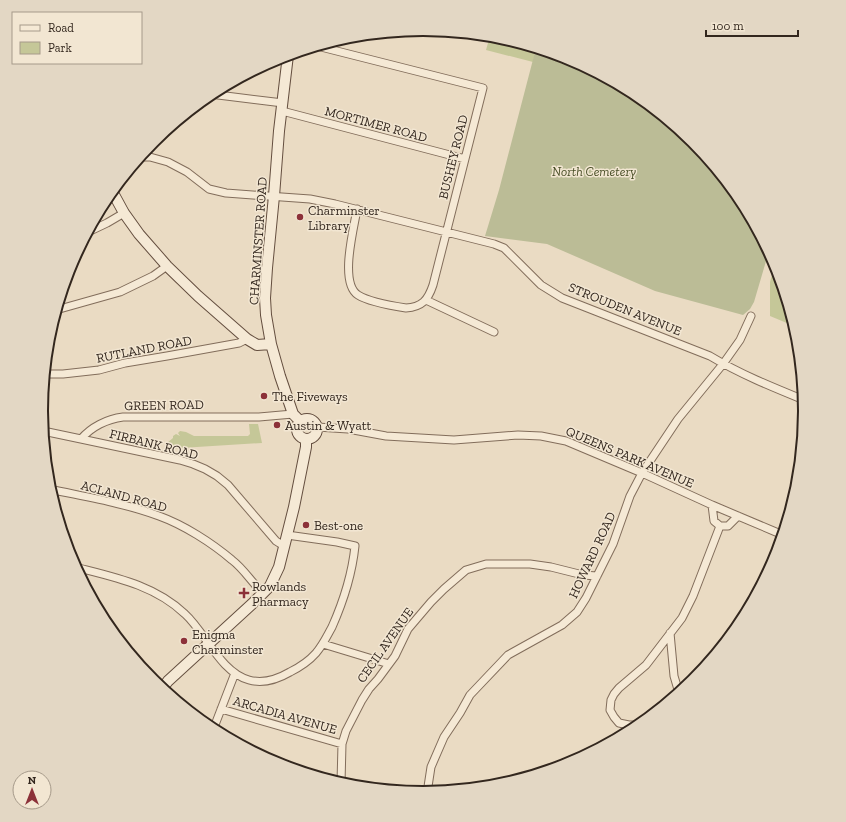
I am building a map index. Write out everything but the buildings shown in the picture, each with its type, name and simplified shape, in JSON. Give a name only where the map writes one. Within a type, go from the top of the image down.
[{"type":"main road","name":"CHARMINSTER ROAD","points":[[287,62],[279,131],[265,298],[266,315],[271,344],[280,376],[293,414],[301,422]]},
{"type":"main road","points":[[115,197],[124,213],[139,234],[167,266],[203,301],[247,339],[257,345],[271,344]]},
{"type":"main road","points":[[306,420],[311,420],[314,422],[317,427],[317,432],[312,438],[306,439],[302,437],[298,431],[298,427],[301,422],[306,420]]},
{"type":"main road","points":[[166,684],[270,586],[279,567],[294,507],[306,447],[306,439]]},
{"type":"street","name":"BUSHEY ROAD","points":[[327,49],[483,88],[433,285],[426,300]]},
{"type":"street","name":"MORTIMER ROAD","points":[[220,96],[282,107],[465,159]]},
{"type":"street","name":"STROUDEN AVENUE","points":[[148,157],[168,162],[187,172],[209,189],[226,193],[253,196],[274,196],[310,200],[358,209],[494,244],[504,248],[541,285],[562,298],[710,356],[723,364],[797,397]]},
{"type":"street","points":[[358,209],[348,268],[350,283],[354,293],[364,298],[406,308],[411,308],[426,300],[494,332]]},
{"type":"street","points":[[95,229],[124,213]]},
{"type":"street","points":[[63,308],[120,292],[153,276],[167,266]]},
{"type":"street","name":"HOWARD ROAD","points":[[428,786],[431,767],[444,737],[470,695],[508,655],[562,625],[577,612],[586,598],[613,544],[630,496],[642,473],[678,419],[723,364],[740,340],[752,316]]},
{"type":"street","name":"RUTLAND ROAD","points":[[50,374],[99,370],[125,363],[239,343],[247,339]]},
{"type":"street","name":"GREEN ROAD","points":[[81,439],[96,427],[114,418],[259,416],[293,414]]},
{"type":"street","name":"QUEENS PARK AVENUE","points":[[317,427],[348,429],[386,436],[454,440],[518,435],[541,436],[566,441],[778,533]]},
{"type":"street","points":[[49,432],[81,439]]},
{"type":"street","name":"FIRBANK ROAD","points":[[81,439],[180,460],[205,469],[228,485],[276,541],[284,546]]},
{"type":"street","name":"ACLAND ROAD","points":[[57,490],[110,502],[147,512],[168,520],[204,539],[219,549],[234,561],[263,594]]},
{"type":"street","points":[[712,505],[714,521],[720,526],[728,526],[738,516]]},
{"type":"street","points":[[628,725],[619,723],[614,718],[610,710],[611,700],[614,694],[655,655],[682,618],[693,596],[720,526]]},
{"type":"street","points":[[83,569],[133,582],[162,596],[186,614],[215,652],[235,673],[249,680],[262,682],[283,676],[302,666],[324,644],[342,605],[350,578],[355,546],[287,535]]},
{"type":"street","name":"CECIL AVENUE","points":[[341,777],[342,744],[346,731],[362,700],[395,656],[408,629],[431,602],[466,570],[486,564],[530,564],[551,567],[583,575],[597,576]]},
{"type":"street","points":[[670,633],[674,676],[677,686]]},
{"type":"street","points":[[324,644],[389,664]]},
{"type":"street","points":[[215,723],[235,673]]},
{"type":"street","name":"ARCADIA AVENUE","points":[[221,710],[342,744]]},
{"type":"green space","points":[[488,42],[535,53],[533,62],[486,50]]},
{"type":"green space","name":"North Cemetery","points":[[535,53],[567,65],[610,86],[651,113],[688,146],[721,183],[748,224],[766,261],[754,302],[750,309],[743,315],[655,291],[547,244],[485,236],[499,190]]},
{"type":"green space","points":[[772,275],[787,323],[770,316],[770,282]]},
{"type":"green space","points":[[249,424],[258,424],[262,443],[165,449],[167,443],[173,438],[173,436],[176,434],[180,436],[178,433],[180,431],[194,436],[248,436],[250,434]]},
{"type":"place","name":"Charminster Library","points":[[300,217]]},
{"type":"place","name":"The Fiveways","points":[[264,396]]},
{"type":"place","name":"Austin & Wyatt","points":[[277,425]]},
{"type":"place","name":"Best-one","points":[[306,525]]},
{"type":"place","name":"Rowlands Pharmacy","points":[[244,593]]},
{"type":"place","name":"Enigma Charminster","points":[[184,641]]}]
